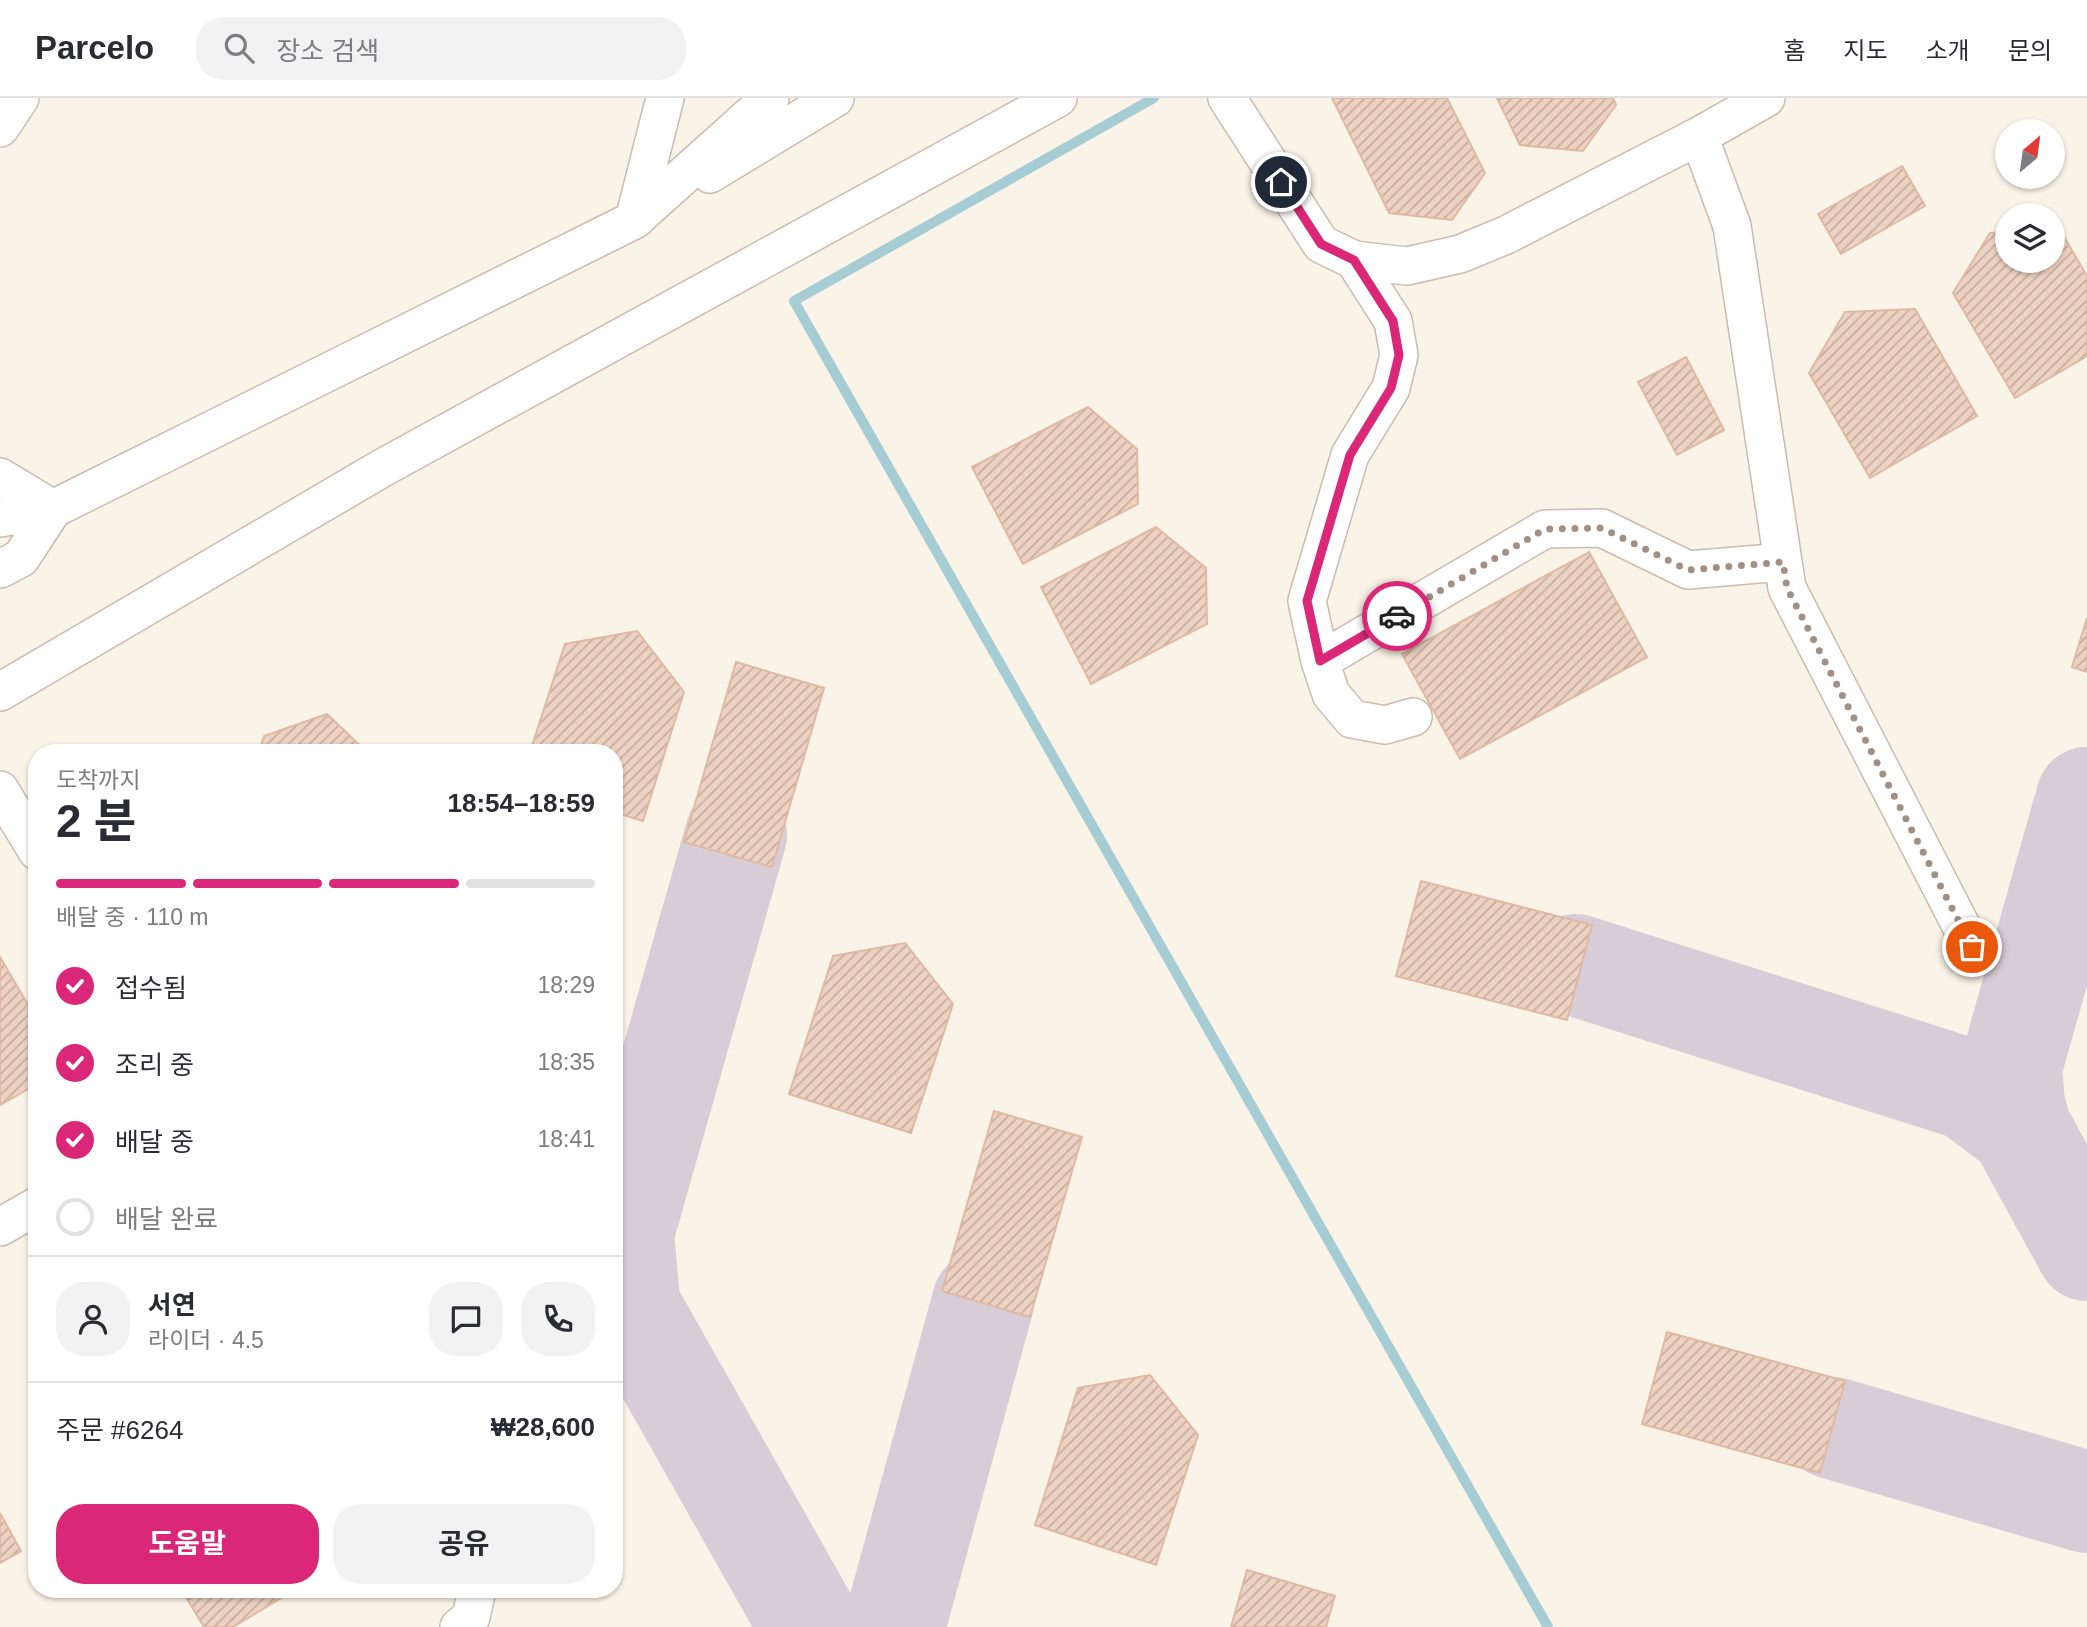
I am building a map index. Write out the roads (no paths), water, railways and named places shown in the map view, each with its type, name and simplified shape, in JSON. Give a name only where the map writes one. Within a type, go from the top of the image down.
[{"type":"street","points":[[0,128],[20,98]]},
{"type":"street","points":[[634,220],[665,98]]},
{"type":"street","points":[[634,220],[771,98]]},
{"type":"street","points":[[0,519],[53,509],[634,220],[835,98]]},
{"type":"street","points":[[0,692],[384,467],[1058,98]]},
{"type":"street","points":[[1227,98],[1321,244],[1354,260],[1407,266],[1460,254],[1506,235],[1699,136],[1766,98]]},
{"type":"street","points":[[1699,136],[1732,226],[1787,588],[1972,947]]},
{"type":"street","points":[[1354,260],[1393,321],[1399,355],[1391,388],[1350,455],[1307,601],[1320,661],[1331,694],[1352,719],[1385,725],[1413,718]]},
{"type":"street","points":[[0,477],[53,509]]},
{"type":"street","points":[[0,569],[21,558],[53,509]]},
{"type":"street","points":[[1320,661],[1545,529],[1602,528],[1688,570],[1783,562]]},
{"type":"street","points":[[0,790],[28,836]]},
{"type":"street","points":[[0,1227],[28,1211]]},
{"type":"street","points":[[459,1627],[471,1617],[475,1598]]},
{"type":"waterway","points":[[1154,98],[794,301],[1548,1627]]}]
